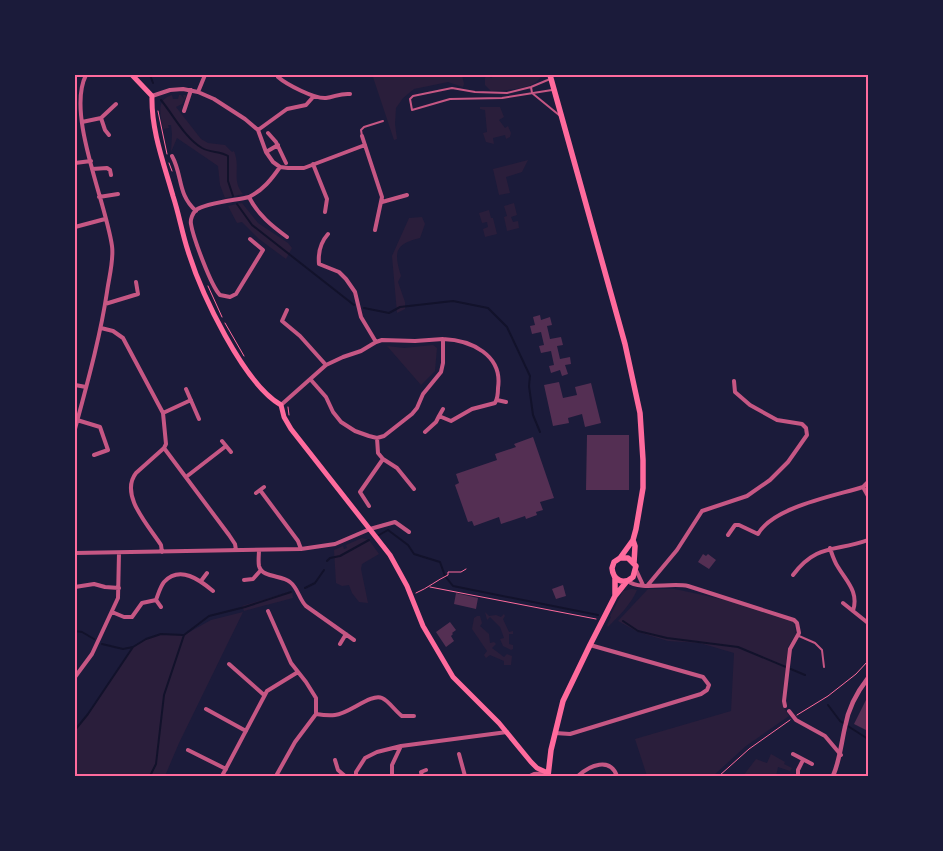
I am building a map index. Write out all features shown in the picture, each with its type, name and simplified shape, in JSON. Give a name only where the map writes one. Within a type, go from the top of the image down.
[{"type":"main road","points":[[132,75],[152,96],[151,107],[161,154],[188,253],[218,322],[238,357],[261,390],[271,400],[282,404],[284,417],[291,429],[390,555],[411,595],[423,626],[454,677],[507,732],[531,762],[548,775],[563,701],[616,596],[636,570],[633,540]]},
{"type":"main road","points":[[550,77],[625,344],[640,413],[644,460],[643,488],[633,540],[620,558],[612,565],[616,596]]},
{"type":"main road","points":[[620,558],[628,558],[634,563]]},
{"type":"main road","points":[[615,578],[620,581],[627,581]]},
{"type":"street","points":[[75,430],[101,328],[112,250],[82,122],[80,89],[86,75]]},
{"type":"street","points":[[198,92],[205,75]]},
{"type":"street","points":[[278,76],[285,82],[314,96],[326,98],[340,93],[350,94]]},
{"type":"street","points":[[75,88],[80,89]]},
{"type":"street","points":[[152,96],[170,90],[191,90],[230,109],[258,130],[266,152],[273,162],[280,167],[297,169],[365,145]]},
{"type":"street","points":[[184,111],[191,90]]},
{"type":"street","points":[[258,130],[287,109],[306,105],[314,96]]},
{"type":"street","points":[[82,122],[101,118],[116,104]]},
{"type":"street","points":[[101,118],[105,130],[109,134]]},
{"type":"street","points":[[268,133],[278,145],[286,163]]},
{"type":"street","points":[[362,136],[382,202],[375,230]]},
{"type":"street","points":[[266,152],[278,145]]},
{"type":"street","points":[[172,156],[178,168],[182,192],[188,204],[196,211]]},
{"type":"street","points":[[75,163],[90,161]]},
{"type":"street","points":[[313,164],[327,202],[325,212]]},
{"type":"street","points":[[250,239],[263,250],[236,294],[230,297],[220,295],[215,289],[200,252],[191,224],[192,218],[196,211],[208,206],[249,197],[267,185],[280,167]]},
{"type":"street","points":[[92,169],[107,168],[110,170],[111,175]]},
{"type":"street","points":[[99,197],[118,194]]},
{"type":"street","points":[[382,202],[407,195]]},
{"type":"street","points":[[249,197],[254,207],[287,238]]},
{"type":"street","points":[[327,202],[335,203]]},
{"type":"street","points":[[75,227],[105,219]]},
{"type":"street","points":[[328,234],[320,247],[319,264],[323,269],[339,272],[355,292],[361,317],[376,342]]},
{"type":"street","points":[[105,304],[138,294],[136,282]]},
{"type":"street","points":[[286,310],[282,322],[300,336],[326,366]]},
{"type":"street","points":[[101,328],[113,331],[123,338],[163,413],[166,444],[132,477],[130,489],[134,503],[161,545],[162,552]]},
{"type":"street","points":[[311,380],[326,397],[333,412],[341,422],[355,431],[376,438],[384,436],[417,408],[423,394],[440,372],[443,363],[443,339]]},
{"type":"street","points":[[282,404],[326,366],[382,340],[454,340],[482,351],[495,364],[500,377],[497,400],[495,403],[472,409],[451,421],[439,416]]},
{"type":"street","points":[[645,585],[677,550],[702,511],[747,496],[770,480],[788,462],[807,434],[806,428],[802,424],[777,420],[750,405],[735,392],[734,382]]},
{"type":"street","points":[[75,385],[86,387]]},
{"type":"street","points":[[186,388],[199,419]]},
{"type":"street","points":[[163,413],[191,400]]},
{"type":"street","points":[[497,400],[506,402]]},
{"type":"street","points":[[425,432],[436,422],[443,409]]},
{"type":"street","points":[[77,420],[100,427],[108,450],[94,455]]},
{"type":"street","points":[[376,438],[378,453],[383,459],[397,468],[414,488]]},
{"type":"street","points":[[222,441],[230,452]]},
{"type":"street","points":[[186,477],[226,446]]},
{"type":"street","points":[[164,448],[229,535],[235,544],[236,550]]},
{"type":"street","points":[[369,506],[360,492],[361,488],[383,459]]},
{"type":"street","points":[[728,535],[735,525],[758,534],[763,525],[791,508],[863,487],[868,482]]},
{"type":"street","points":[[264,487],[258,492],[298,541],[302,549]]},
{"type":"street","points":[[863,487],[868,496]]},
{"type":"street","points":[[75,553],[302,549],[335,544],[370,529],[395,522],[409,532]]},
{"type":"street","points":[[793,575],[805,561],[817,553],[830,548],[868,540]]},
{"type":"street","points":[[830,548],[836,565],[848,581],[855,596],[853,611]]},
{"type":"street","points":[[259,550],[259,566],[261,570],[266,574],[290,582],[303,603],[354,640]]},
{"type":"street","points":[[75,677],[92,654],[118,598],[119,552]]},
{"type":"street","points":[[244,580],[253,579],[261,570]]},
{"type":"street","points":[[636,570],[645,585]]},
{"type":"street","points":[[201,581],[207,573]]},
{"type":"street","points":[[156,600],[164,582],[173,577],[183,575],[189,575],[201,581],[213,591]]},
{"type":"street","points":[[627,581],[631,584],[645,585],[678,584],[794,620],[798,626],[798,636],[790,649],[785,706]]},
{"type":"street","points":[[75,587],[94,584],[105,588],[119,588]]},
{"type":"street","points":[[112,612],[124,617],[132,617],[142,603],[156,600]]},
{"type":"street","points":[[156,600],[161,606]]},
{"type":"street","points":[[843,603],[868,623]]},
{"type":"street","points":[[268,611],[286,653],[316,698],[316,714],[295,742],[277,776]]},
{"type":"street","points":[[340,644],[346,634]]},
{"type":"street","points":[[555,733],[570,734],[701,694],[708,690],[709,684],[703,677],[590,645]]},
{"type":"street","points":[[229,664],[264,695]]},
{"type":"street","points":[[222,776],[264,695],[270,688],[298,672]]},
{"type":"street","points":[[833,776],[840,755],[846,720],[855,697],[868,678]]},
{"type":"street","points":[[316,714],[335,716],[345,713],[374,696],[381,697],[402,716],[414,716]]},
{"type":"street","points":[[206,708],[246,731]]},
{"type":"street","points":[[789,711],[796,720],[825,736],[840,755]]},
{"type":"street","points":[[356,776],[356,772],[365,758],[377,752],[401,746],[507,732]]},
{"type":"street","points":[[392,776],[392,764],[401,746]]},
{"type":"street","points":[[188,750],[226,769]]},
{"type":"street","points":[[459,754],[463,758],[465,776]]},
{"type":"street","points":[[793,754],[812,764]]},
{"type":"street","points":[[335,760],[338,770],[345,776]]},
{"type":"street","points":[[799,776],[798,770],[803,760]]},
{"type":"street","points":[[578,776],[584,770],[608,764],[613,767],[617,776]]},
{"type":"street","points":[[420,766],[423,773]]},
{"type":"street","points":[[530,776],[534,774],[548,775]]},
{"type":"lane","points":[[550,77],[531,87],[499,93],[475,92],[456,88],[413,96],[410,99],[412,110],[450,99],[502,98],[554,90]]},
{"type":"lane","points":[[531,87],[532,92],[562,118]]},
{"type":"lane","points":[[362,136],[361,132],[364,127],[383,121]]},
{"type":"lane","points":[[798,636],[815,643],[822,650],[824,667]]},
{"type":"path","points":[[158,107],[174,178]]},
{"type":"path","points":[[206,280],[225,322],[244,355]]},
{"type":"path","points":[[282,404],[289,410],[289,419]]},
{"type":"path","points":[[411,595],[430,587],[447,576],[448,572],[461,572],[466,568]]},
{"type":"path","points":[[430,587],[596,618]]},
{"type":"path","points":[[719,776],[749,749],[810,706],[828,696],[868,662]]},
{"type":"shaded area","points":[[363,75],[462,75],[464,84],[463,87],[448,82],[414,89],[403,98],[396,108],[395,124],[397,139],[394,140],[373,77]]},
{"type":"shaded area","points":[[487,75],[491,78],[496,75],[542,75],[533,84],[527,86],[491,91],[485,85]]},
{"type":"shaded area","points":[[172,95],[173,99],[178,99],[179,95],[181,95],[184,99],[183,95],[187,95],[182,104],[176,107],[201,139],[208,143],[225,145],[232,152],[234,151],[239,189],[243,194],[225,198],[220,185],[218,166],[177,138],[171,152],[171,125],[168,125],[169,128],[163,129],[160,109],[163,100]]},
{"type":"shaded area","points":[[480,107],[500,107],[504,117],[499,120],[505,128],[508,126],[511,133],[510,137],[506,139],[505,135],[493,138],[494,144],[486,142],[483,133],[487,132],[485,110],[480,109]]},
{"type":"shaded area","points":[[528,160],[522,172],[506,177],[510,193],[499,195],[493,169]]},
{"type":"shaded area","points":[[242,203],[258,223],[288,243],[292,248],[286,259],[259,239],[242,222],[237,223],[228,206]]},
{"type":"shaded area","points":[[514,203],[517,215],[511,217],[513,222],[518,221],[519,228],[507,231],[504,217],[507,216],[504,206]]},
{"type":"shaded area","points":[[489,210],[497,234],[485,237],[483,229],[488,227],[487,222],[482,223],[479,213]]},
{"type":"shaded area","points":[[422,217],[425,224],[420,238],[405,243],[398,251],[397,261],[401,276],[398,282],[405,302],[405,309],[397,313],[392,256],[409,218]]},
{"type":"shaded area","points":[[433,345],[437,348],[435,371],[421,385],[387,346],[404,348]]},
{"type":"shaded area","points":[[362,538],[369,540],[379,554],[362,564],[361,569],[368,603],[359,602],[349,585],[342,586],[336,583],[334,550],[343,546],[344,549],[347,548],[346,545]]},
{"type":"shaded area","points":[[648,589],[675,589],[730,601],[791,620],[794,623],[796,634],[788,647],[782,701],[789,716],[746,746],[713,776],[647,776],[635,739],[731,711],[734,653],[700,643],[668,641],[638,632],[618,621]]},
{"type":"shaded area","points":[[637,590],[608,627],[610,616],[623,591]]},
{"type":"shaded area","points":[[292,591],[293,598],[244,611],[242,606]]},
{"type":"shaded area","points":[[243,612],[179,743],[165,776],[75,776],[75,730],[133,647],[146,639],[161,634],[184,635],[211,620]]},
{"type":"shaded area","points":[[485,612],[489,616],[496,615],[501,617],[504,614],[503,619],[509,632],[513,631],[513,634],[509,634],[509,644],[513,645],[513,649],[511,650],[503,646],[500,639],[504,638],[500,627],[490,617],[487,620]]},
{"type":"shaded area","points":[[480,616],[482,623],[480,626],[489,634],[490,643],[494,642],[496,644],[492,648],[504,657],[507,654],[512,656],[511,665],[504,665],[504,661],[490,655],[486,658],[484,655],[487,651],[472,629],[474,618]]},
{"type":"shaded area","points":[[771,754],[792,768],[790,771],[778,767],[776,776],[743,776],[756,759],[767,763]]},
{"type":"building","points":[[540,315],[541,320],[550,317],[552,325],[547,326],[550,339],[561,337],[563,345],[557,346],[560,359],[570,357],[571,364],[565,365],[568,374],[562,376],[560,370],[551,373],[549,366],[554,365],[551,351],[541,353],[539,346],[544,345],[541,332],[532,334],[530,326],[535,325],[533,317]]},
{"type":"building","points":[[559,382],[563,398],[577,395],[575,387],[591,383],[601,423],[585,427],[582,414],[568,418],[569,423],[553,426],[544,385]]},
{"type":"building","points":[[587,435],[629,435],[629,490],[586,490]]},
{"type":"building","points":[[533,437],[554,498],[540,502],[543,510],[536,512],[537,515],[526,519],[525,516],[501,524],[499,517],[474,526],[472,521],[468,522],[455,485],[459,483],[456,474],[497,460],[495,454],[516,447],[514,444]]},
{"type":"building","points":[[703,554],[706,556],[708,554],[716,560],[709,569],[698,562]]},
{"type":"building","points":[[563,585],[566,596],[556,599],[552,589]]},
{"type":"building","points":[[456,593],[478,598],[476,609],[454,604]]},
{"type":"building","points":[[450,622],[456,630],[451,636],[454,641],[446,647],[436,632]]},
{"type":"building","points":[[868,696],[868,731],[854,724]]},
{"type":"waterway","points":[[150,75],[153,83]]},
{"type":"waterway","points":[[161,100],[190,139],[205,150],[228,156],[228,181],[233,196]]},
{"type":"waterway","points":[[237,204],[252,225],[354,305]]},
{"type":"waterway","points":[[364,308],[389,313],[400,307],[453,301],[488,308],[507,327],[530,376],[529,386],[533,415],[540,432]]},
{"type":"waterway","points":[[379,535],[388,530],[408,545],[414,554],[440,562],[445,576],[453,586],[598,615]]},
{"type":"waterway","points":[[327,561],[369,540]]},
{"type":"waterway","points":[[305,588],[315,583],[324,570]]},
{"type":"waterway","points":[[150,776],[156,764],[164,695],[184,635],[209,616],[291,592]]},
{"type":"waterway","points":[[623,621],[638,631],[667,638],[738,647],[805,675]]},
{"type":"waterway","points":[[75,631],[82,632],[94,639]]},
{"type":"waterway","points":[[102,644],[123,649],[133,647],[146,639],[161,634],[183,635]]},
{"type":"waterway","points":[[75,730],[133,647]]},
{"type":"waterway","points":[[828,705],[840,721],[868,739]]}]
